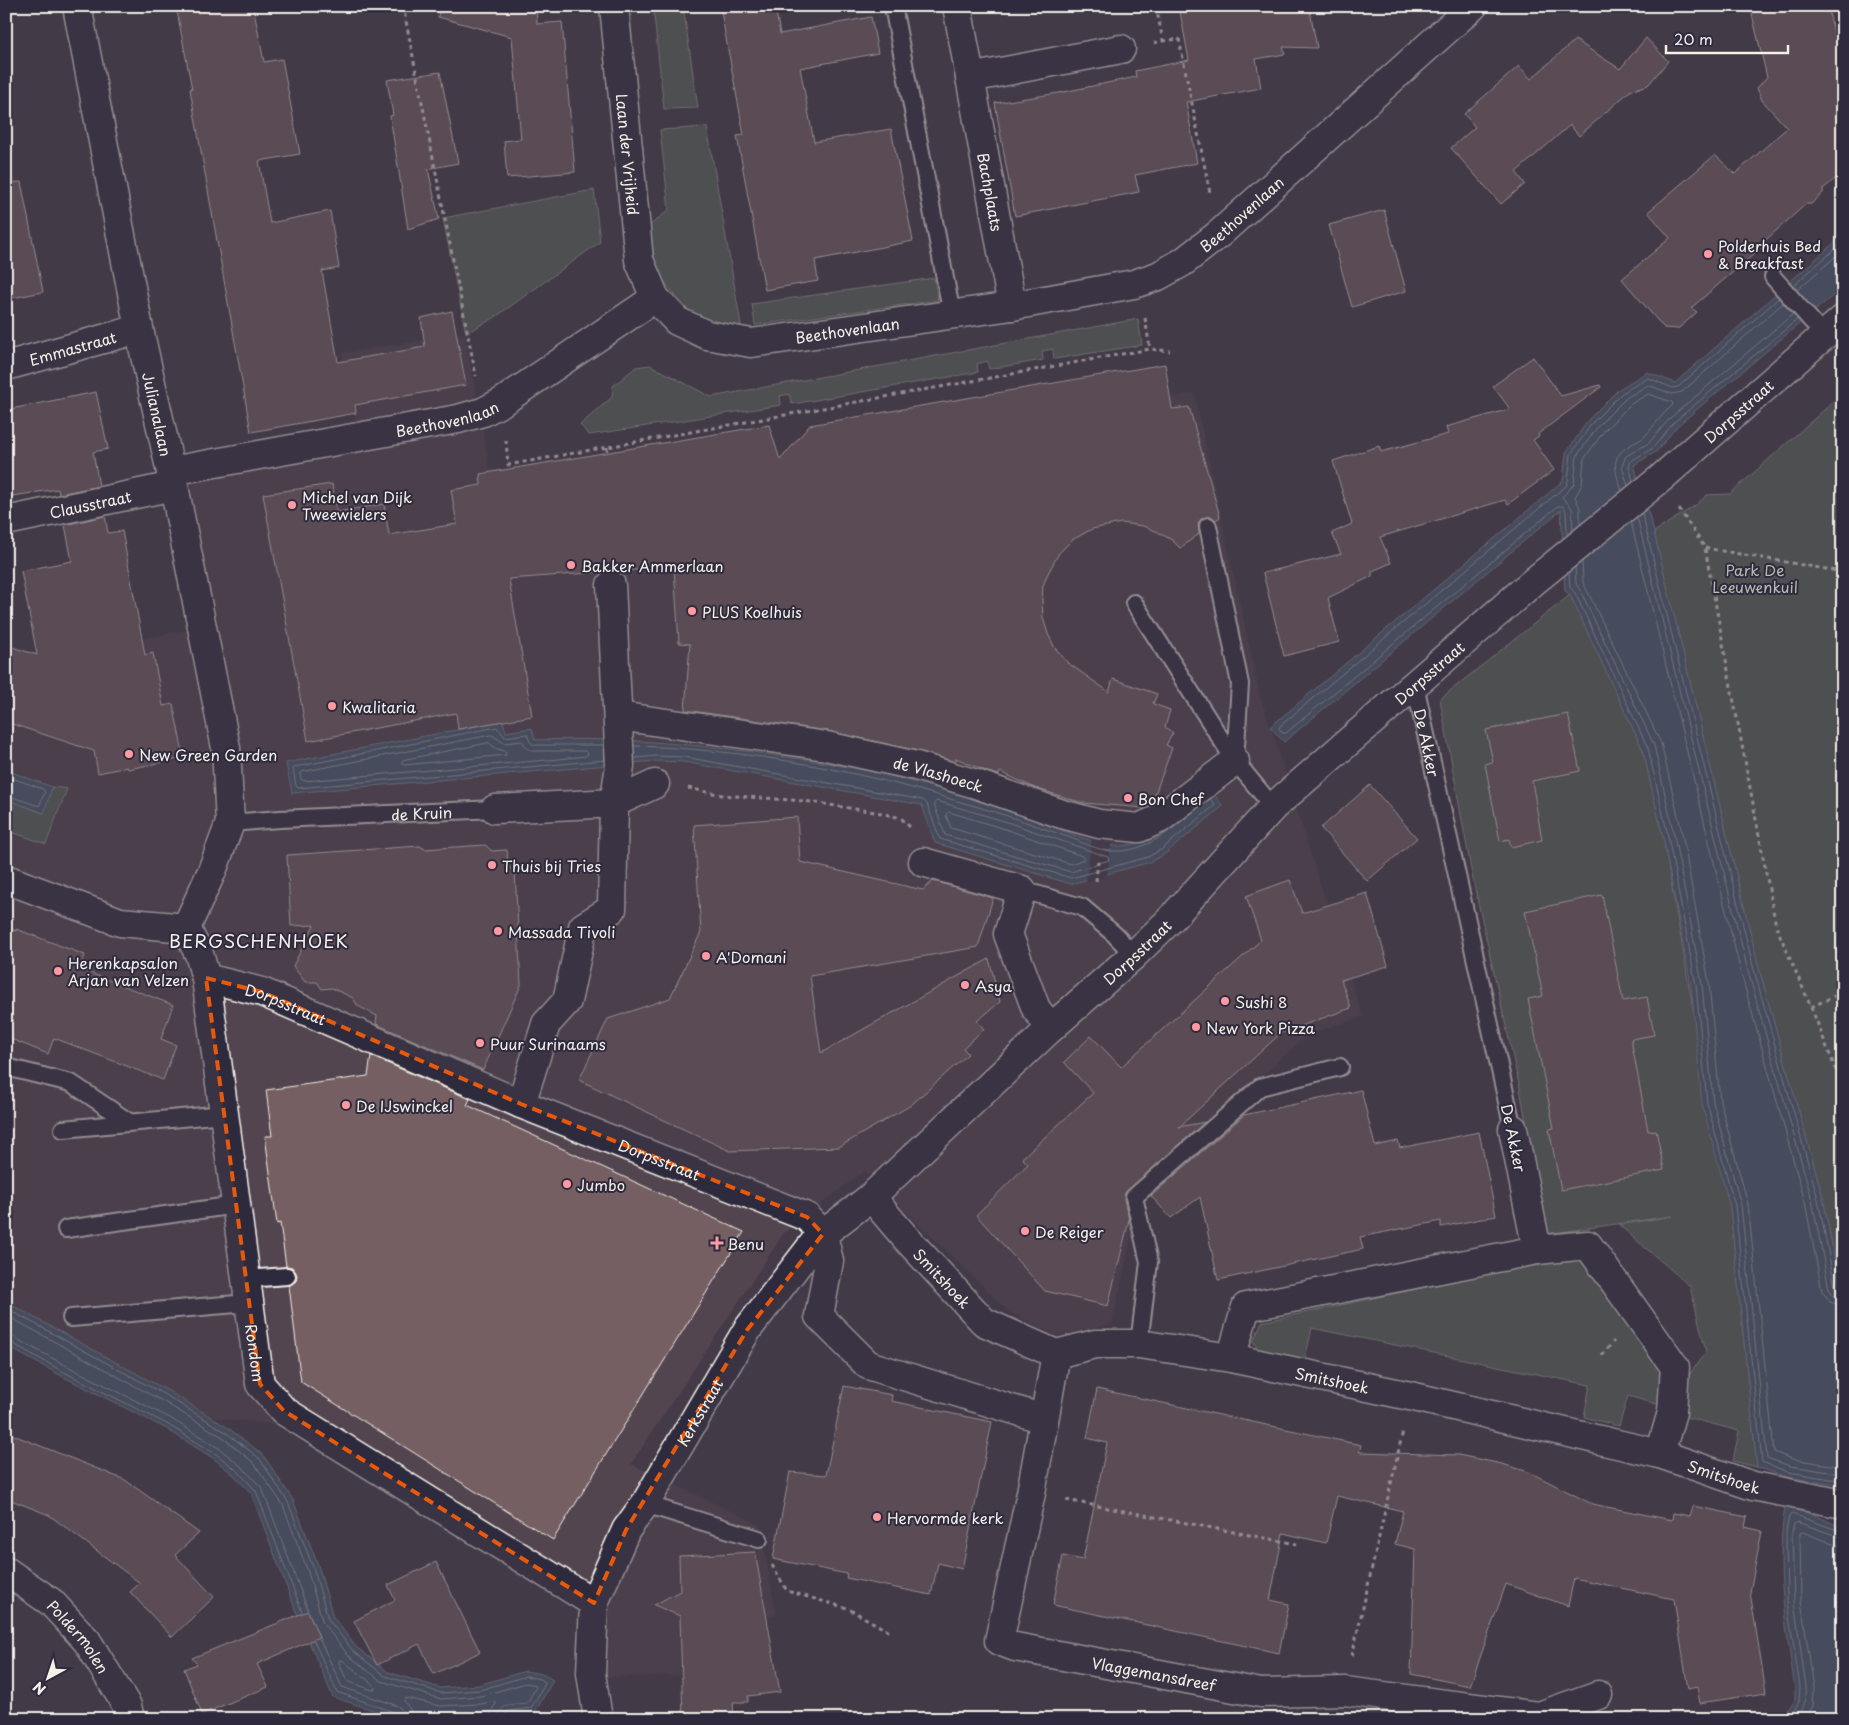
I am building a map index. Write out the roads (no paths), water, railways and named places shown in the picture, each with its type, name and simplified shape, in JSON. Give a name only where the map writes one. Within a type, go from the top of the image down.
[{"type":"street","name":"Julianalaan","points":[[77,6],[140,330],[173,478],[226,748],[230,823]]},
{"type":"street","name":"Laan der Vrijheid","points":[[614,6],[639,260],[655,298]]},
{"type":"street","name":"Bachplaats","points":[[957,6],[1012,306]]},
{"type":"street","name":"Beethovenlaan","points":[[173,478],[484,412],[502,402],[655,298],[677,321],[707,335],[751,343],[1012,306],[1134,284],[1158,276],[1183,262],[1219,234],[1466,8]]},
{"type":"street","points":[[970,78],[1121,49]]},
{"type":"street","name":"Dorpsstraat","points":[[206,978],[262,992],[521,1104],[807,1217],[823,1234],[871,1197],[1051,1028],[1134,955],[1171,919],[1273,807],[1534,582],[1660,479],[1829,329]]},
{"type":"street","name":"Emmastraat","points":[[6,366],[140,330]]},
{"type":"street","name":"Clausstraat","points":[[6,522],[173,478]]},
{"type":"street","points":[[521,1104],[546,1024],[568,1001],[582,927],[612,909],[614,803],[620,766],[611,585]]},
{"type":"street","name":"de Vlashoeck","points":[[618,724],[835,748],[916,766],[976,784],[1062,814],[1099,824],[1139,828],[1159,819],[1235,761]]},
{"type":"street","name":"de Kruin","points":[[495,809],[614,803],[655,784]]},
{"type":"street","points":[[6,879],[120,922],[186,928],[212,871],[230,823]]},
{"type":"street","points":[[923,862],[1022,890],[1008,934],[1036,1009],[1051,1028]]},
{"type":"street","name":"Rondom","points":[[186,928],[199,954],[206,978],[260,1384],[284,1411],[594,1603]]},
{"type":"street","name":"De Akker","points":[[1513,1128],[1536,1250]]},
{"type":"street","name":"Smitshoek","points":[[871,1197],[905,1237],[984,1322],[1056,1354],[1095,1344],[1138,1344],[1231,1358],[1410,1396],[1660,1454],[1753,1486],[1843,1504]]},
{"type":"street","points":[[823,1234],[829,1261],[819,1316],[868,1365],[1044,1419]]},
{"type":"street","name":"Kerkstraat","points":[[594,1603],[626,1530],[645,1504],[747,1330],[823,1234]]},
{"type":"street","points":[[1231,1358],[1246,1307],[1536,1250],[1588,1244],[1675,1367],[1672,1412],[1660,1454]]},
{"type":"street","name":"Vlaggemansdreef","points":[[1056,1354],[1031,1493],[999,1641],[1015,1647],[1260,1693],[1345,1691],[1539,1716],[1598,1695]]},
{"type":"street","name":"Poldermolen","points":[[6,1572],[51,1602],[86,1641],[127,1706],[130,1719]]},
{"type":"street","points":[[594,1603],[591,1673],[598,1719]]},
{"type":"lane","points":[[893,6],[952,315]]},
{"type":"lane","points":[[1773,277],[1829,329]]},
{"type":"lane","points":[[1208,526],[1240,684],[1235,761]]},
{"type":"lane","points":[[1134,603],[1235,761],[1273,807]]},
{"type":"lane","name":"De Akker","points":[[1415,685],[1513,1128]]},
{"type":"lane","name":"de Kruin","points":[[230,823],[495,809]]},
{"type":"lane","points":[[1022,890],[1082,906],[1114,934],[1134,955]]},
{"type":"lane","points":[[6,1067],[71,1083],[129,1122]]},
{"type":"lane","points":[[1138,1344],[1149,1262],[1134,1197],[1260,1087],[1340,1067]]},
{"type":"lane","points":[[63,1129],[224,1114]]},
{"type":"lane","points":[[66,1229],[236,1205]]},
{"type":"lane","points":[[71,1318],[247,1291],[287,1276]]},
{"type":"lane","points":[[645,1504],[759,1539]]},
{"type":"water","points":[[1843,235],[1843,287],[1677,426],[1657,451],[1634,465],[1654,532],[1759,969],[1823,1198],[1843,1303],[1843,1486],[1787,1477],[1757,1467],[1730,1207],[1702,1104],[1691,985],[1663,837],[1643,750],[1570,595],[1565,591],[1561,510],[1284,742],[1270,727],[1563,481],[1566,453],[1589,419],[1619,389],[1647,372],[1675,383]]},
{"type":"water","points":[[503,721],[506,732],[532,728],[535,740],[566,739],[689,745],[780,756],[861,769],[960,795],[1111,846],[1132,844],[1157,834],[1180,818],[1211,791],[1223,806],[1165,854],[1150,862],[1071,884],[935,843],[922,805],[684,762],[655,761],[292,793],[286,763]]},
{"type":"water","points":[[6,770],[52,787],[44,813],[6,799]]},
{"type":"water","points":[[6,1302],[170,1392],[227,1427],[263,1455],[293,1500],[319,1568],[333,1617],[356,1647],[388,1672],[440,1688],[479,1685],[525,1671],[542,1674],[553,1680],[534,1714],[487,1719],[400,1719],[333,1697],[299,1619],[251,1493],[234,1475],[213,1458],[165,1428],[6,1346]]},
{"type":"water","points":[[1785,1507],[1814,1515],[1843,1528],[1843,1719],[1780,1719],[1795,1700],[1781,1575],[1782,1530]]},
{"type":"place","name":"Polderhuis Bed & Breakfast","points":[[1708,254]]},
{"type":"place","name":"Michel van Dijk Tweewielers","points":[[292,505]]},
{"type":"place","name":"Bakker Ammerlaan","points":[[571,565]]},
{"type":"place","name":"PLUS Koelhuis","points":[[692,611]]},
{"type":"place","name":"Kwalitaria","points":[[332,706]]},
{"type":"place","name":"New Green Garden","points":[[129,754]]},
{"type":"place","name":"Bon Chef","points":[[1128,798]]},
{"type":"place","name":"Thuis bij Tries","points":[[492,865]]},
{"type":"place","name":"Massada Tivoli","points":[[498,931]]},
{"type":"place","name":"A'Domani","points":[[706,956]]},
{"type":"place","name":"Herenkapsalon Arjan van Velzen","points":[[58,971]]},
{"type":"place","name":"Asya","points":[[965,985]]},
{"type":"place","name":"Sushi 8","points":[[1225,1001]]},
{"type":"place","name":"New York Pizza","points":[[1196,1027]]},
{"type":"place","name":"Puur Surinaams","points":[[480,1043]]},
{"type":"place","name":"De IJswinckel","points":[[346,1105]]},
{"type":"place","name":"Jumbo","points":[[567,1184]]},
{"type":"place","name":"De Reiger","points":[[1025,1231]]},
{"type":"place","name":"Benu","points":[[717,1243]]},
{"type":"place","name":"Hervormde kerk","points":[[877,1517]]},
{"type":"district","name":"BERGSCHENHOEK","points":[[259,940]]},
{"type":"park label","name":"Park De Leeuwenkuil","points":[[1755,578]]}]
